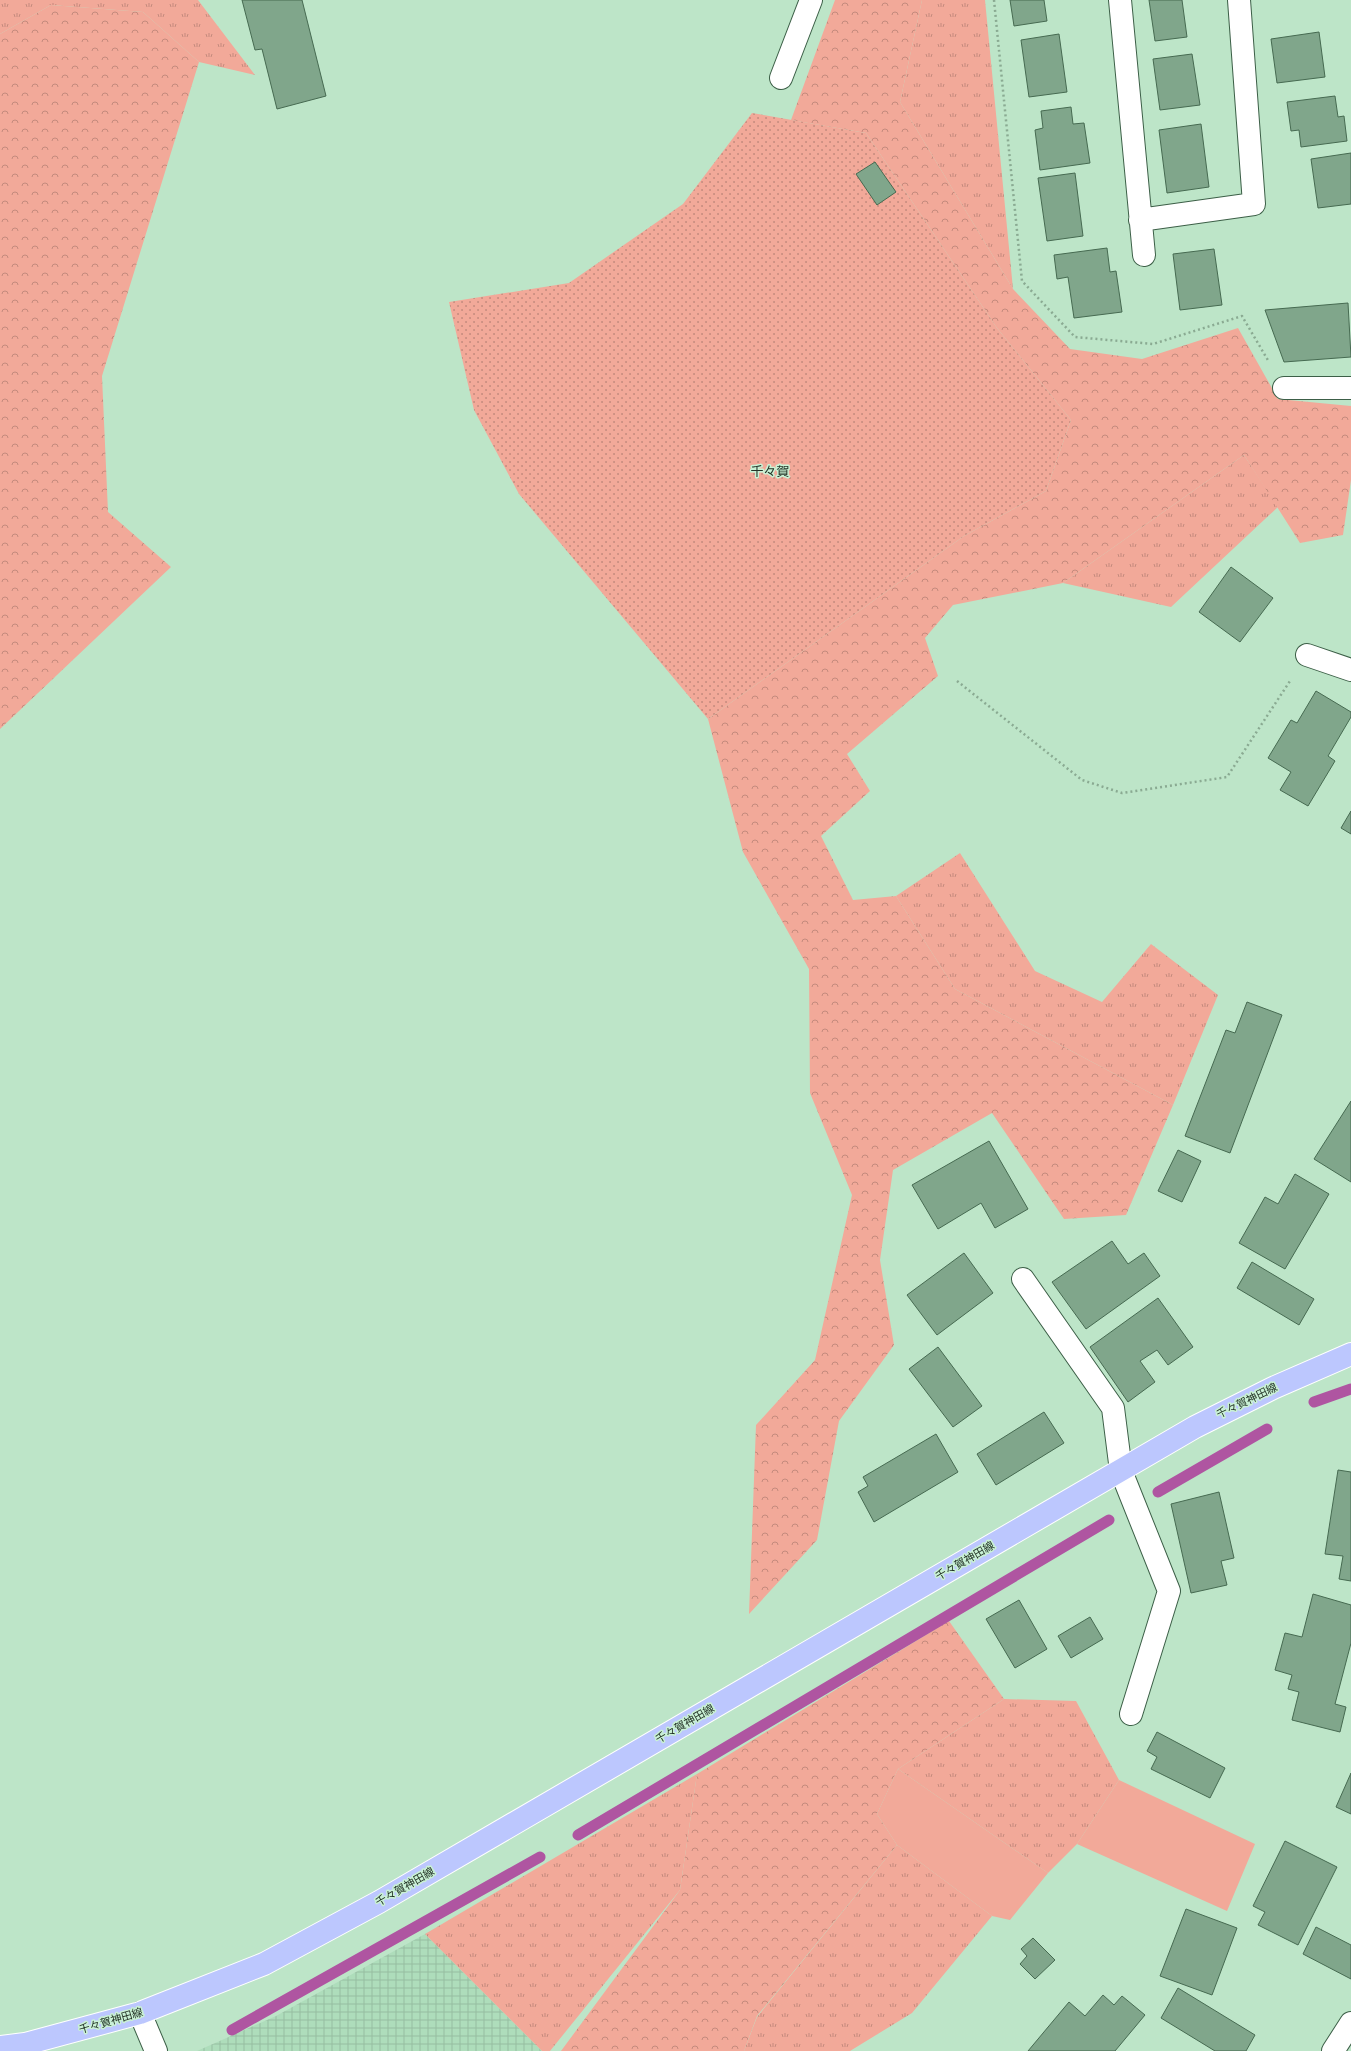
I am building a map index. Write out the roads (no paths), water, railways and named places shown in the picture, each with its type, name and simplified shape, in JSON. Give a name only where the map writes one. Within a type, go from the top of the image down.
[{"type":"main road","name":"千々賀神田線","points":[[0,2048],[25,2044],[140,2014],[264,1964],[379,1902],[1202,1423],[1273,1388],[1351,1354]]},
{"type":"street","points":[[781,78],[811,0]]},
{"type":"street","points":[[1120,0],[1144,256]]},
{"type":"street","points":[[1140,220],[1254,204],[1240,0]]},
{"type":"street","points":[[1284,388],[1351,388]]},
{"type":"street","points":[[1307,655],[1351,670]]},
{"type":"street","points":[[1023,1279],[1113,1408],[1121,1471],[1168,1591],[1131,1714]]},
{"type":"street","points":[[140,2014],[156,2051]]},
{"type":"street","points":[[1333,2051],[1351,2023]]},
{"type":"waterway","points":[[1314,1402],[1351,1389]]},
{"type":"waterway","points":[[1158,1492],[1267,1429]]},
{"type":"waterway","points":[[578,1835],[1109,1520]]},
{"type":"waterway","points":[[232,2030],[540,1857]]},
{"type":"district","name":"千々賀","points":[[770,471]]}]
